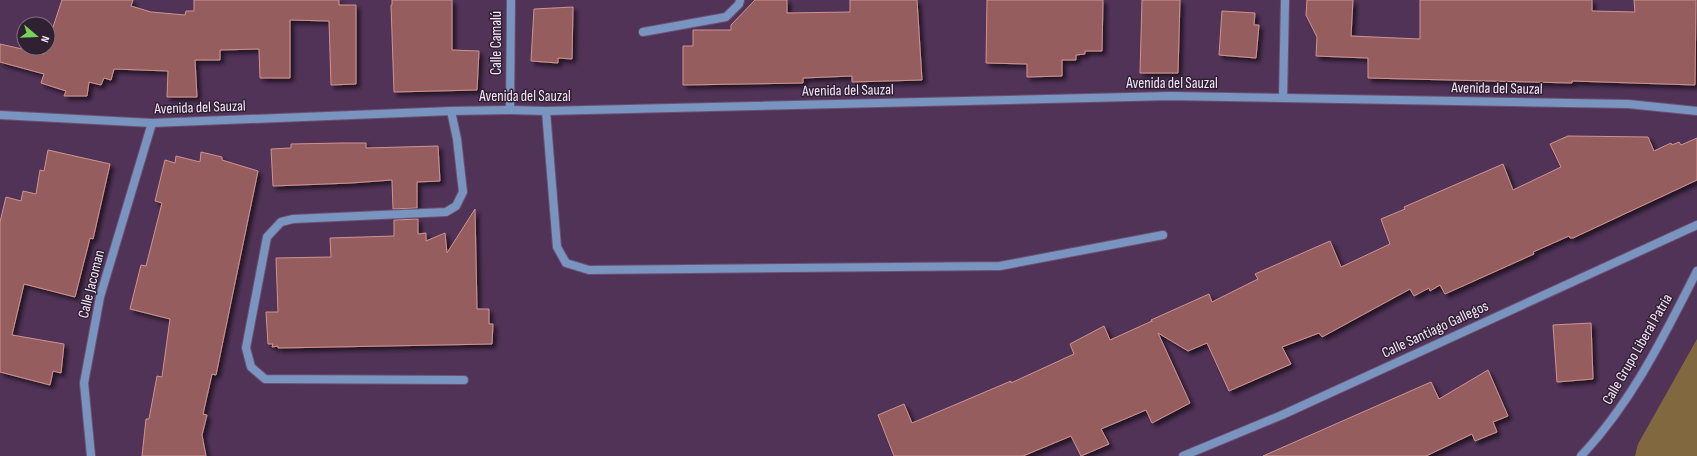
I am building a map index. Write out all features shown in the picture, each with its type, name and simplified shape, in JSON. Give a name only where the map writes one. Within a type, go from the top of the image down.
[{"type":"street","name":"Calle Camalú","points":[[510,0],[510,110]]},
{"type":"street","points":[[643,32],[726,17],[739,4],[740,0]]},
{"type":"street","points":[[1283,98],[1285,0]]},
{"type":"street","name":"Avenida del Sauzal","points":[[0,115],[152,123],[451,111],[546,111],[1170,96],[1628,104],[1697,111]]},
{"type":"street","points":[[451,111],[457,140],[463,192],[456,206],[446,212],[293,219],[281,222],[267,237],[246,348],[251,367],[265,379],[464,380]]},
{"type":"street","points":[[546,111],[557,247],[566,263],[589,270],[1000,266],[1163,235]]},
{"type":"street","name":"Calle Jacoman","points":[[91,456],[84,383],[100,297],[152,123]]},
{"type":"street","name":"Calle Santiago Gallegos","points":[[1183,456],[1282,415],[1697,224]]},
{"type":"street","name":"Calle Grupo Liberal Patria","points":[[1581,456],[1628,398],[1662,341],[1697,271]]},
{"type":"shaded area","points":[[1697,339],[1697,456],[1635,456],[1638,444]]},
{"type":"building","points":[[62,0],[133,0],[131,6],[151,12],[185,15],[186,11],[194,11],[194,0],[339,0],[339,5],[356,5],[356,84],[331,85],[329,21],[290,20],[290,78],[260,78],[259,49],[220,50],[220,60],[195,60],[197,97],[167,97],[168,71],[114,69],[111,80],[104,78],[101,85],[89,82],[87,96],[64,96],[66,91],[41,83],[44,74],[0,62],[0,44],[16,48],[16,56],[56,56],[56,18]]},
{"type":"building","points":[[392,0],[452,0],[452,50],[479,51],[477,90],[394,92]]},
{"type":"building","points":[[755,0],[787,0],[787,13],[850,12],[850,0],[917,0],[922,80],[852,82],[852,76],[803,78],[803,83],[683,85],[683,46],[693,46],[693,30],[731,30],[731,25]]},
{"type":"building","points":[[987,0],[1103,0],[1102,51],[1085,51],[1085,54],[1076,55],[1076,60],[1062,60],[1062,76],[1027,77],[1027,64],[986,63]]},
{"type":"building","points":[[1142,0],[1180,0],[1178,73],[1140,73]]},
{"type":"building","points":[[1307,0],[1353,0],[1351,36],[1420,39],[1420,0],[1592,0],[1592,11],[1635,12],[1634,0],[1696,0],[1695,85],[1572,81],[1572,83],[1368,78],[1368,58],[1316,56],[1317,37],[1306,15]]},
{"type":"building","points":[[573,7],[572,59],[558,58],[558,63],[531,61],[534,9]]},
{"type":"building","points":[[1222,11],[1255,13],[1254,25],[1259,25],[1256,58],[1219,55]]},
{"type":"building","points":[[1568,136],[1648,137],[1654,151],[1671,143],[1672,145],[1679,142],[1681,145],[1697,138],[1697,180],[1573,238],[1570,238],[1569,236],[1533,252],[1534,254],[1445,294],[1440,285],[1430,291],[1429,288],[1414,296],[1410,289],[1322,337],[1319,333],[1282,347],[1291,364],[1229,391],[1207,343],[1188,351],[1158,333],[1190,403],[1152,423],[1146,410],[1101,429],[1109,444],[1081,456],[1071,436],[1023,456],[894,456],[878,415],[904,404],[912,423],[1011,381],[1011,383],[1074,354],[1070,344],[1104,326],[1110,340],[1152,321],[1151,320],[1209,294],[1212,302],[1258,279],[1255,274],[1330,241],[1341,267],[1390,244],[1381,219],[1405,209],[1404,207],[1503,164],[1513,190],[1561,167],[1550,144]]},
{"type":"building","points":[[366,143],[366,148],[438,146],[440,181],[417,182],[417,208],[393,209],[392,180],[273,186],[271,149],[291,148],[291,144]]},
{"type":"building","points":[[48,150],[110,164],[93,239],[90,238],[75,297],[24,284],[12,335],[64,344],[61,373],[53,371],[50,385],[0,372],[0,222],[6,197],[21,201],[23,191],[36,194],[40,170],[44,171]]},
{"type":"building","points":[[201,152],[222,157],[222,160],[258,171],[216,375],[212,374],[203,414],[207,415],[202,435],[206,456],[142,456],[146,419],[149,419],[157,376],[162,377],[170,319],[130,309],[141,265],[146,266],[162,203],[155,201],[165,160],[175,163],[176,156],[200,162]]},
{"type":"building","points":[[475,209],[477,309],[489,309],[489,324],[493,324],[492,344],[278,348],[278,346],[272,347],[273,344],[268,344],[266,312],[278,312],[276,258],[331,257],[330,238],[394,236],[394,220],[418,219],[418,234],[426,233],[426,241],[445,233],[447,253]]},
{"type":"building","points":[[1591,323],[1593,379],[1557,382],[1553,325]]},
{"type":"building","points":[[1488,370],[1508,416],[1493,422],[1497,432],[1475,441],[1472,434],[1426,456],[1263,456],[1431,382],[1439,399]]}]
